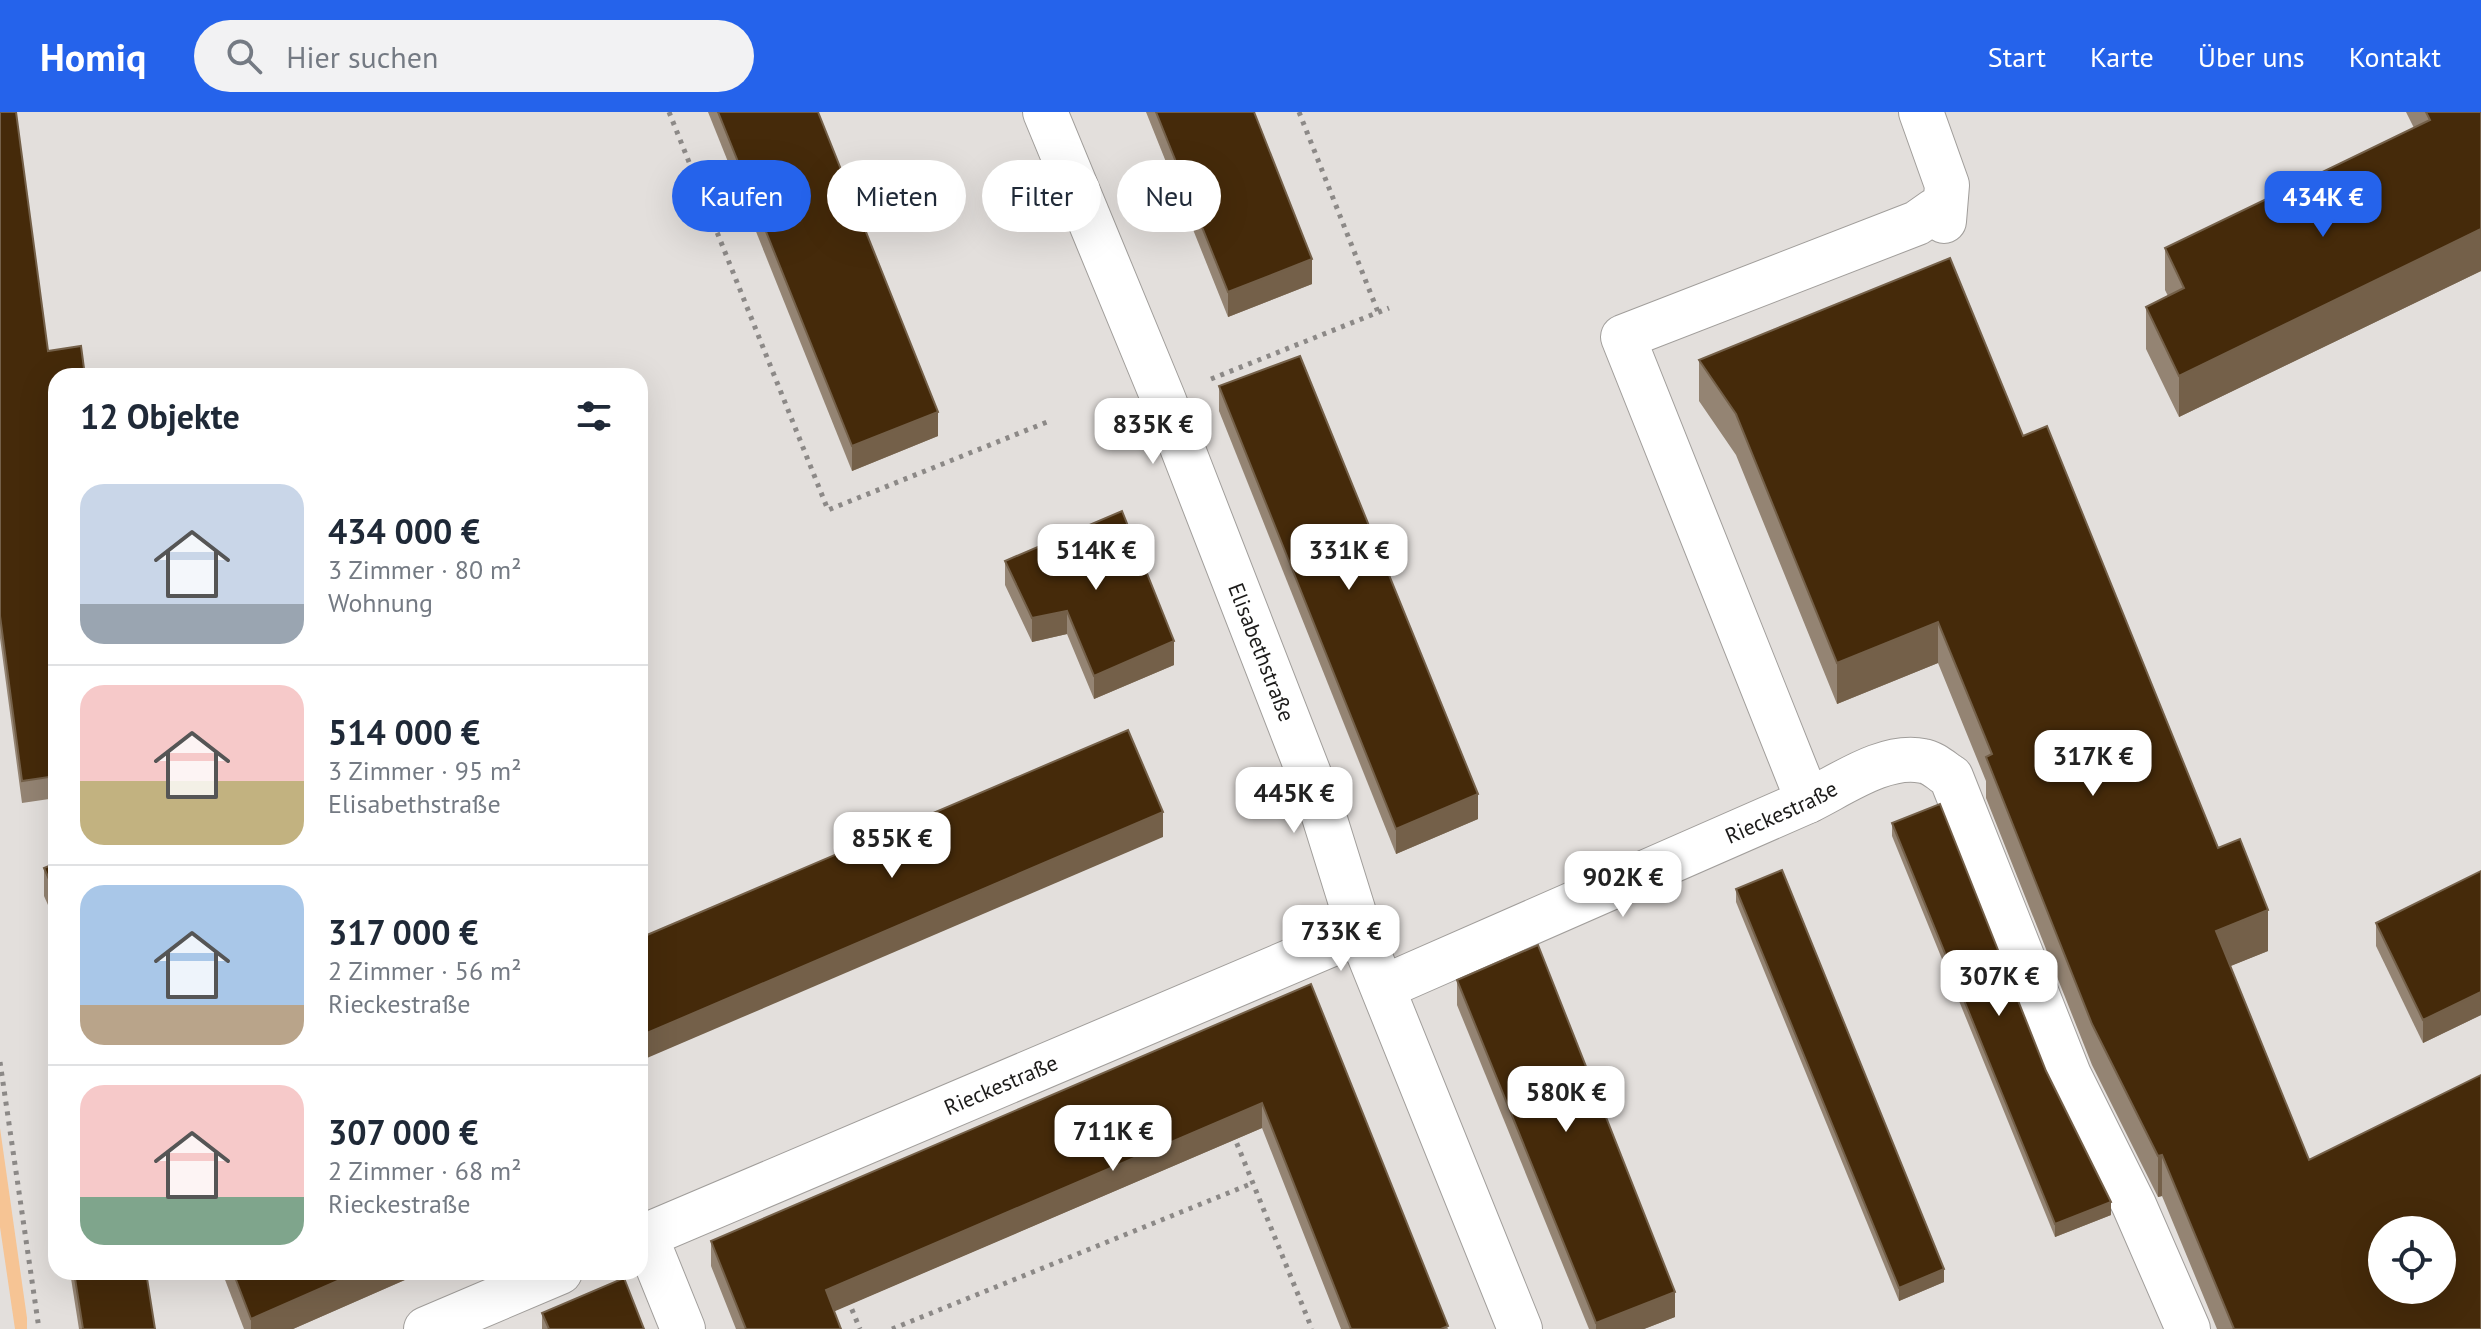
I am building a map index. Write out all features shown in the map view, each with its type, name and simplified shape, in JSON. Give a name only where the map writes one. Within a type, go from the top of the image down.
[{"type":"street","name":"Elisabethstraße","points":[[1045,112],[1163,398],[1318,797],[1360,932],[1520,1329]]},
{"type":"street","points":[[1808,801],[1623,337],[1917,223],[1934,211],[1944,221],[1947,185],[1921,112]]},
{"type":"street","name":"Rieckestraße","points":[[1384,987],[1893,761],[1925,760],[1951,777],[2069,1075],[2134,1205],[2188,1329]]},
{"type":"street","name":"Rieckestraße","points":[[648,1234],[1360,932]]},
{"type":"street","points":[[648,1248],[683,1329]]},
{"type":"street","points":[[426,1329],[541,1280]]},
{"type":"path","points":[[669,112],[828,510],[1047,422]]},
{"type":"path","points":[[1299,112],[1378,312]]},
{"type":"path","points":[[1163,398],[1389,308]]},
{"type":"path","points":[[0,1062],[39,1329]]},
{"type":"path","points":[[1229,1124],[1312,1329]]},
{"type":"path","points":[[892,1329],[1253,1183]]},
{"type":"path","points":[[843,1286],[860,1329]]},
{"type":"shaded area","points":[[0,1128],[27,1329],[15,1329],[0,1227]]},
{"type":"building","points":[[0,112],[16,112],[48,351],[81,346],[84,368],[48,368],[48,777],[22,781],[0,616]]},
{"type":"building","points":[[718,112],[818,112],[837,160],[827,160],[827,232],[866,232],[938,412],[852,446],[766,232],[811,232],[811,160],[737,160]]},
{"type":"building","points":[[1156,112],[1254,112],[1312,259],[1228,292],[1204,232],[1221,232],[1221,160],[1175,160]]},
{"type":"building","points":[[2426,112],[2481,112],[2481,229],[2179,376],[2146,307],[2184,288],[2165,248],[2430,120]]},
{"type":"building","points":[[1950,258],[2023,436],[2047,426],[2218,848],[2240,839],[2268,910],[2216,931],[2309,1160],[2481,1075],[2481,1329],[2234,1329],[2162,1155],[2158,1156],[2092,1024],[1986,757],[1992,754],[1938,622],[1837,663],[1736,414],[1699,360]]},
{"type":"building","points":[[1300,356],[1478,794],[1396,829],[1219,386]]},
{"type":"building","points":[[1122,511],[1174,641],[1094,676],[1067,611],[1032,618],[1005,561]]},
{"type":"building","points":[[1128,730],[1163,812],[648,1033],[648,935]]},
{"type":"building","points":[[1940,804],[2046,1071],[2111,1202],[2055,1224],[1892,823]]},
{"type":"building","points":[[1782,870],[1944,1269],[1899,1288],[1736,889]]},
{"type":"building","points":[[2481,871],[2481,992],[2423,1020],[2376,923]]},
{"type":"building","points":[[1538,945],[1675,1292],[1596,1323],[1457,980]]},
{"type":"building","points":[[1311,984],[1448,1326],[1441,1329],[1351,1329],[1262,1103],[826,1290],[841,1329],[746,1329],[711,1241]]},
{"type":"building","points":[[75,1280],[147,1280],[155,1329],[83,1329]]},
{"type":"building","points":[[236,1280],[340,1280],[251,1319]]},
{"type":"building","points":[[625,1280],[644,1329],[549,1329],[542,1313]]}]
